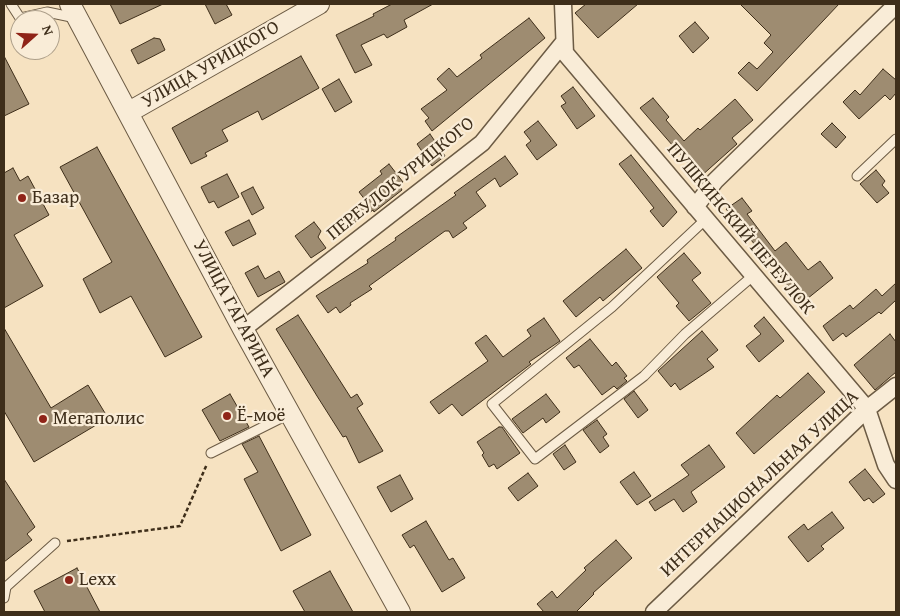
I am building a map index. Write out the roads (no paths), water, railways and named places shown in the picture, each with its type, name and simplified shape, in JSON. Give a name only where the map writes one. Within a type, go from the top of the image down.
[{"type":"street","name":"УЛИЦА УРИЦКОГО","points":[[128,112],[319,4]]},
{"type":"street","name":"ПУШКИНСКИЙ ПЕРЕУЛОК","points":[[563,4],[565,53],[867,409],[886,465],[896,480]]},
{"type":"street","points":[[701,213],[715,181],[896,5]]},
{"type":"street","name":"УЛИЦА ГАГАРИНА","points":[[74,11],[243,329],[400,612]]},
{"type":"street","name":"ПЕРЕУЛОК УРИЦКОГО","points":[[243,329],[482,143],[564,42]]},
{"type":"street","name":"ИНТЕРНАЦИОНАЛЬНАЯ УЛИЦА","points":[[654,612],[867,409],[896,386]]},
{"type":"lane","points":[[11,4],[20,18],[47,12],[74,11]]},
{"type":"lane","points":[[857,176],[896,139]]},
{"type":"lane","points":[[701,213],[612,307],[492,404],[535,459],[644,376],[685,334],[754,275]]},
{"type":"lane","points":[[211,454],[290,414]]},
{"type":"lane","points":[[4,598],[6,587],[55,543]]},
{"type":"place","name":"Базар","points":[[22,198]]},
{"type":"place","name":"Ё-моё","points":[[227,416]]},
{"type":"place","name":"Мегаполис","points":[[43,419]]},
{"type":"place","name":"Lexx","points":[[69,580]]}]
